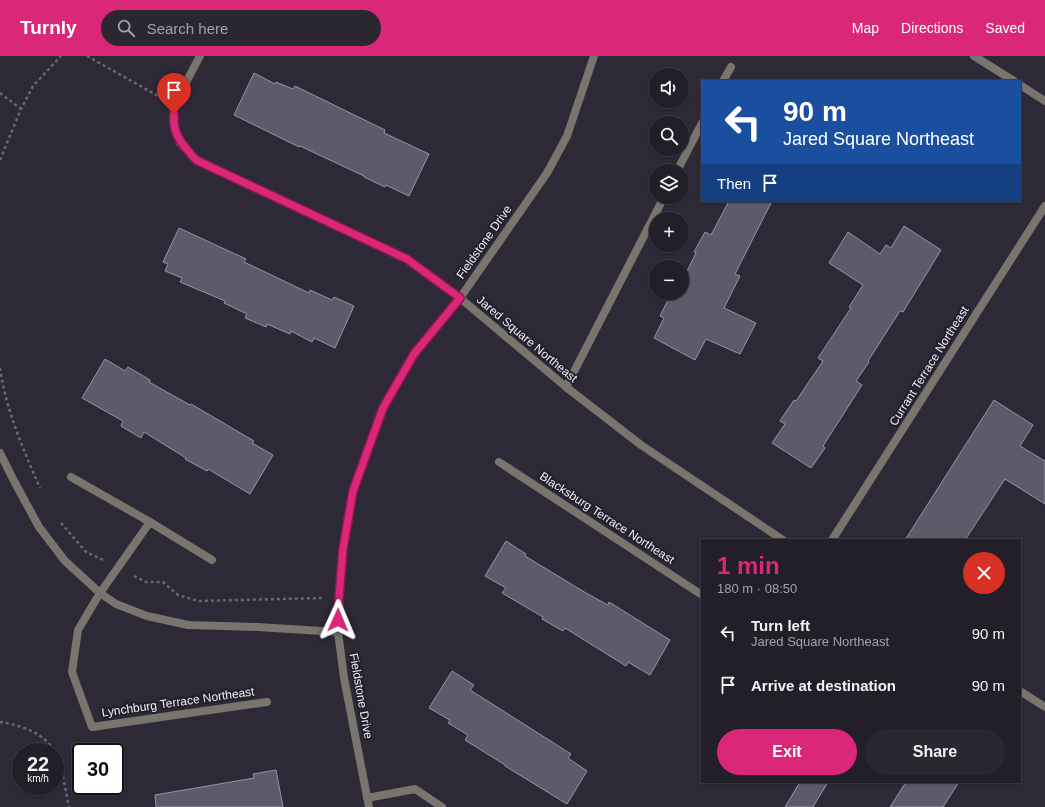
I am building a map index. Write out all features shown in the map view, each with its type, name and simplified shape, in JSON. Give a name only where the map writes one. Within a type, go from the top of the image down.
[{"type":"street","name":"Jared Square Northeast","points":[[200,56],[174,105],[173,123],[180,143],[196,160],[407,259],[460,298],[566,387],[641,445],[782,539]]},
{"type":"street","name":"Fieldstone Drive","points":[[369,807],[344,678],[338,632],[343,549],[353,491],[383,408],[414,354],[460,298],[547,173],[567,136],[594,56]]},
{"type":"street","points":[[974,56],[1012,80]]},
{"type":"street","points":[[724,80],[731,67]]},
{"type":"street","points":[[1021,86],[1045,101]]},
{"type":"street","points":[[681,164],[701,125]]},
{"type":"street","points":[[566,387],[660,204]]},
{"type":"street","name":"Currant Terrace Northeast","points":[[833,539],[1045,206]]},
{"type":"street","points":[[0,453],[39,527],[65,561],[100,593],[116,604],[147,616],[188,624],[338,632]]},
{"type":"street","name":"Blacksburg Terrace Northeast","points":[[499,462],[701,594]]},
{"type":"street","points":[[71,477],[150,522],[212,560]]},
{"type":"street","points":[[100,593],[150,522]]},
{"type":"street","name":"Lynchburg Terrace Northeast","points":[[100,593],[78,630],[72,672],[92,727],[267,702]]},
{"type":"street","points":[[1021,692],[1045,707]]},
{"type":"street","points":[[367,798],[414,789],[442,807]]},
{"type":"path","points":[[0,160],[21,109],[33,86],[61,56]]},
{"type":"path","points":[[87,56],[174,105]]},
{"type":"path","points":[[0,93],[21,109]]},
{"type":"path","points":[[0,722],[9,723],[38,735],[49,743]]},
{"type":"path","points":[[64,782],[69,807]]},
{"type":"building","points":[[254,73],[275,84],[276,82],[293,89],[295,86],[385,130],[384,133],[429,154],[409,196],[386,185],[385,187],[234,115]]},
{"type":"building","points":[[728,202],[771,202],[735,274],[740,276],[724,308],[756,323],[740,354],[706,339],[695,360],[654,338],[664,318],[660,316],[668,300],[689,300],[689,267],[696,253],[694,252],[705,232],[711,235]]},
{"type":"building","points":[[904,226],[941,250],[903,312],[900,311],[856,381],[862,385],[823,446],[825,448],[811,468],[772,443],[785,424],[780,421],[794,400],[796,401],[823,361],[818,358],[851,308],[849,307],[863,285],[829,263],[848,232],[880,254],[886,245],[891,248]]},
{"type":"building","points":[[179,228],[246,259],[244,262],[309,293],[310,290],[332,300],[334,297],[354,306],[335,348],[314,338],[312,342],[291,331],[290,334],[267,324],[266,327],[245,318],[247,314],[224,303],[225,301],[180,282],[182,278],[165,271],[168,264],[163,262]]},
{"type":"building","points":[[105,359],[125,371],[128,367],[150,380],[149,382],[190,405],[191,404],[254,441],[252,443],[273,455],[250,494],[208,469],[207,471],[185,459],[186,458],[144,432],[141,438],[121,426],[123,421],[82,398]]},
{"type":"building","points":[[994,400],[1033,425],[1020,446],[1045,461],[1045,504],[1005,479],[966,539],[906,539]]},
{"type":"building","points":[[506,541],[526,554],[525,556],[586,593],[608,605],[609,602],[670,640],[650,675],[628,662],[626,666],[565,628],[563,631],[542,619],[543,617],[502,593],[506,588],[485,576]]},
{"type":"building","points":[[452,671],[474,685],[470,690],[571,754],[568,758],[587,771],[567,804],[465,740],[468,735],[448,723],[450,720],[429,708]]},
{"type":"building","points":[[276,770],[283,807],[156,807],[155,795],[254,778],[253,774]]},
{"type":"building","points":[[799,783],[827,783],[813,807],[785,807]]},
{"type":"building","points":[[905,783],[958,783],[943,807],[890,807]]},
{"type":"route","points":[[174,114],[173,123],[180,143],[196,160],[407,259],[460,298],[414,354],[383,408],[353,491],[343,549],[338,620]]}]
